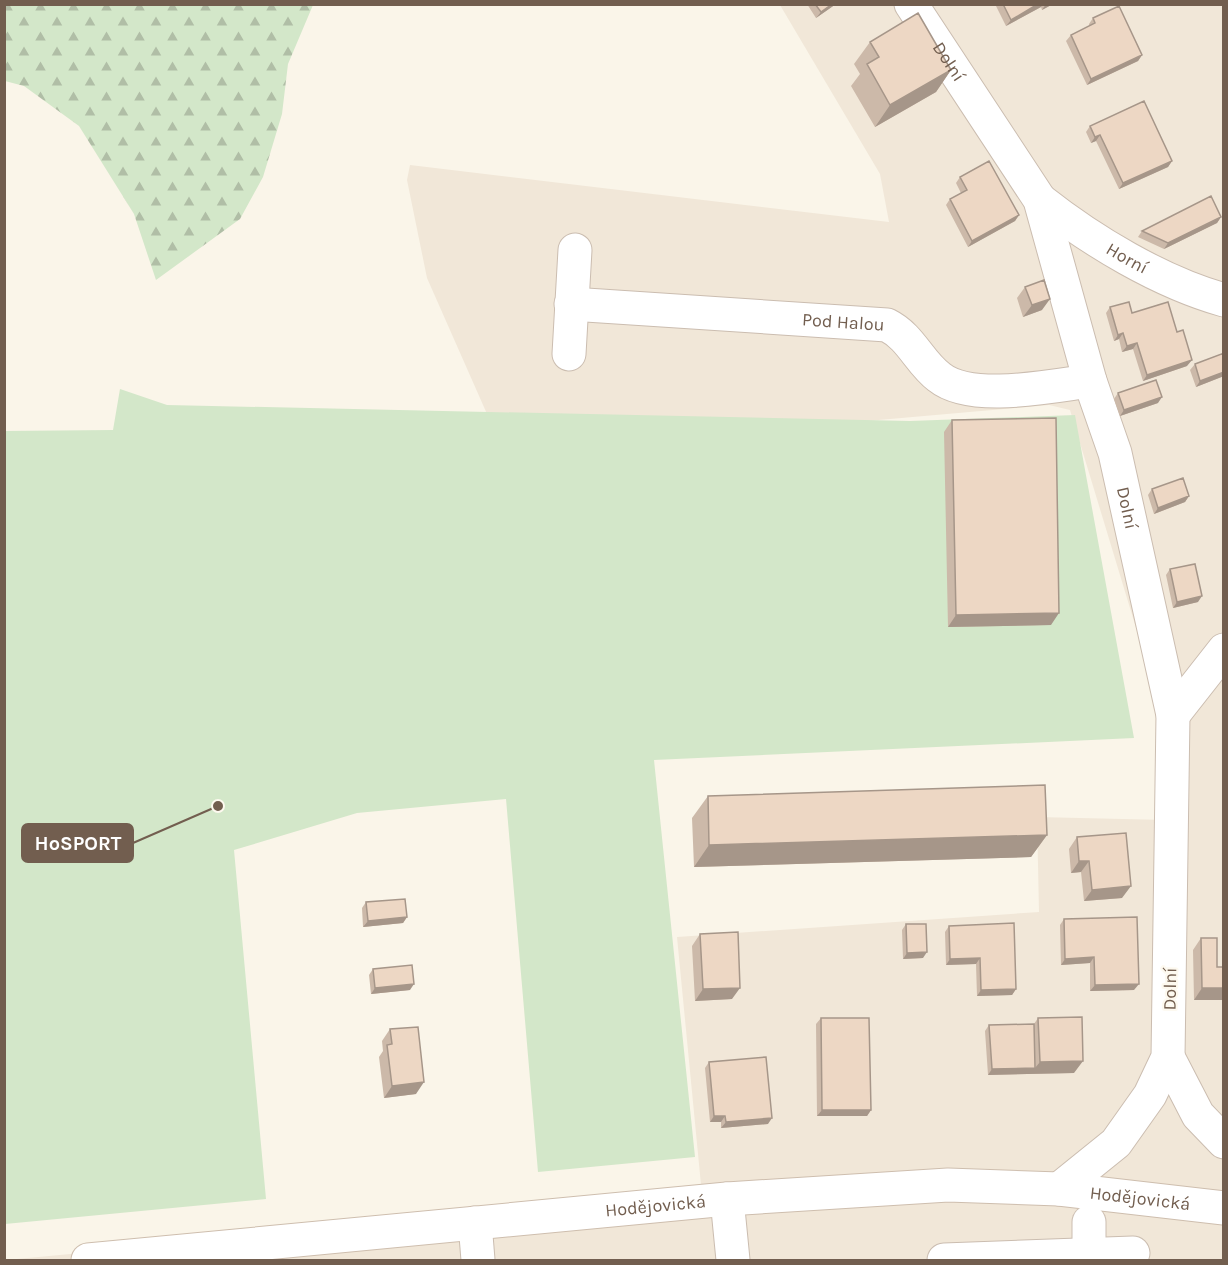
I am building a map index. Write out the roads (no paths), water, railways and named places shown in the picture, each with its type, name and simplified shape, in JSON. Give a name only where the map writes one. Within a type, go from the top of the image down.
[{"type":"street","name":"Dolní","points":[[911,4],[1041,200],[1090,381],[1115,453],[1173,715],[1168,1057],[1150,1095],[1116,1143],[1059,1189]]},
{"type":"street","name":"Horní","points":[[1041,200],[1079,230],[1131,260],[1224,300]]},
{"type":"street","points":[[569,354],[574,250]]},
{"type":"street","name":"Pod Halou","points":[[572,304],[887,325],[899,331],[938,377],[963,389],[982,391],[1090,381]]},
{"type":"street","points":[[1173,715],[1224,650]]},
{"type":"street","name":"Dolní","points":[[1168,1057],[1198,1115],[1224,1142]]},
{"type":"street","name":"Hodějovická","points":[[88,1260],[727,1199],[948,1185],[1059,1189],[1224,1208]]},
{"type":"street","points":[[727,1199],[733,1260]]},
{"type":"street","points":[[1089,1222],[1089,1255]]},
{"type":"street","points":[[475,1223],[478,1260]]},
{"type":"street","points":[[944,1260],[1133,1253]]},
{"type":"place","name":"HoSPORT","points":[[218,806]]}]
